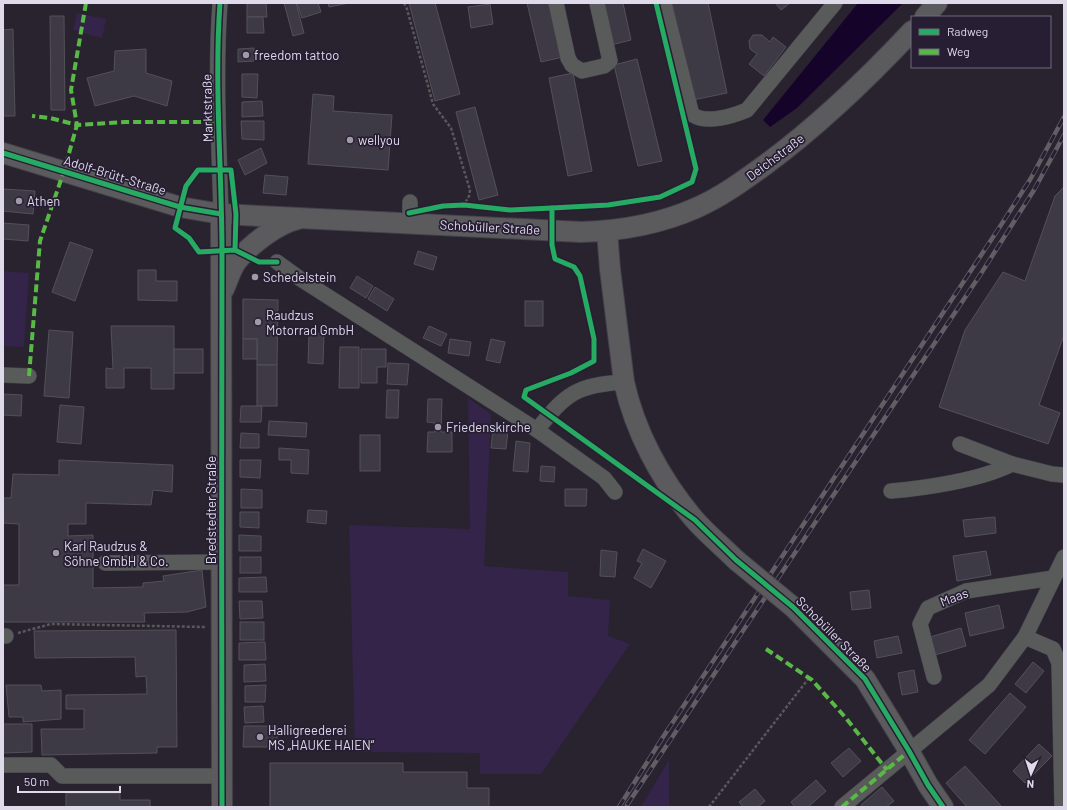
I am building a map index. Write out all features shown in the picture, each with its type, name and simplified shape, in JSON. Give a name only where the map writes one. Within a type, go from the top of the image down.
[{"type":"main road","points":[[925,16],[937,3]]},
{"type":"main road","name":"Deichstraße","points":[[606,231],[656,221],[685,212],[696,208],[737,185],[813,128],[883,62],[911,31]]},
{"type":"main road","name":"Adolf-Brütt-Straße","points":[[3,153],[180,206],[221,214]]},
{"type":"main road","name":"Schobüller Straße","points":[[221,214],[307,217],[581,232],[606,231],[624,382],[628,398],[640,430],[667,484],[695,520],[736,560],[793,607],[865,679],[928,785],[943,807]]},
{"type":"main road","name":"Bredstedter Straße","points":[[221,214],[222,807]]},
{"type":"main road","points":[[221,296],[232,270],[244,254],[277,227],[292,220],[307,217]]},
{"type":"street","name":"Marktstraße","points":[[220,3],[217,122],[221,214]]},
{"type":"street","points":[[556,3],[568,58],[572,65],[582,71],[604,66],[610,61],[597,3]]},
{"type":"street","points":[[664,3],[691,110],[693,115],[704,119],[740,113],[747,110],[835,3]]},
{"type":"street","points":[[410,202],[410,223]]},
{"type":"street","points":[[277,262],[298,278],[537,430],[604,478],[615,492]]},
{"type":"street","points":[[3,375],[29,376]]},
{"type":"street","points":[[537,430],[559,403],[574,392],[598,384],[624,382]]},
{"type":"street","points":[[960,444],[1012,464],[1052,474],[1064,474]]},
{"type":"street","points":[[891,491],[916,489],[997,472],[1012,464]]},
{"type":"street","points":[[842,807],[990,684],[1025,637],[1064,557]]},
{"type":"street","points":[[105,563],[222,562]]},
{"type":"street","name":"Maas","points":[[934,677],[920,624],[928,608],[966,591],[1053,578]]},
{"type":"street","points":[[1025,637],[1053,649],[1059,663],[1062,679],[1062,807]]},
{"type":"street","points":[[3,765],[51,765],[62,776],[222,776]]},
{"type":"path","points":[[404,3],[407,9],[433,104],[451,128],[470,190],[469,196],[464,205]]},
{"type":"path","points":[[4,636],[51,624],[222,627]]},
{"type":"path","points":[[709,807],[809,678]]},
{"type":"shaded area","points":[[858,3],[903,3],[797,108],[770,127],[763,120]]},
{"type":"shaded area","points":[[77,13],[106,19],[102,38],[73,30]]},
{"type":"shaded area","points":[[3,271],[29,273],[24,347],[3,346]]},
{"type":"shaded area","points":[[468,398],[491,414],[484,566],[568,572],[568,596],[610,600],[608,636],[630,644],[541,774],[480,774],[480,753],[355,752],[349,525],[470,529]]},
{"type":"shaded area","points":[[669,760],[669,807],[641,807]]},
{"type":"building","points":[[247,3],[266,3],[267,17],[247,17]]},
{"type":"building","points":[[284,3],[296,3],[304,33],[293,36]]},
{"type":"building","points":[[297,3],[318,3],[321,12],[302,18]]},
{"type":"building","points":[[328,3],[349,3],[329,7]]},
{"type":"building","points":[[409,3],[435,3],[460,94],[435,101]]},
{"type":"building","points":[[527,3],[550,3],[563,57],[541,62]]},
{"type":"building","points":[[601,3],[623,3],[631,40],[611,45]]},
{"type":"building","points":[[672,3],[708,3],[727,93],[693,100]]},
{"type":"building","points":[[775,3],[790,3],[781,10]]},
{"type":"building","points":[[490,4],[493,24],[471,28],[468,7]]},
{"type":"building","points":[[50,16],[64,16],[65,110],[51,110]]},
{"type":"building","points":[[247,17],[263,17],[264,33],[247,33]]},
{"type":"building","points":[[13,29],[15,116],[3,116],[3,30]]},
{"type":"building","points":[[753,35],[762,35],[770,42],[773,37],[786,47],[764,76],[749,64],[757,54],[750,49],[749,41]]},
{"type":"building","name":"freedom tattoo","points":[[254,48],[254,61],[238,62],[238,49]]},
{"type":"building","points":[[146,49],[146,73],[172,81],[167,106],[134,96],[95,106],[87,78],[114,71],[115,51]]},
{"type":"building","points":[[637,59],[662,161],[638,166],[614,65]]},
{"type":"building","points":[[573,73],[592,171],[568,176],[549,78]]},
{"type":"building","points":[[242,74],[258,74],[257,98],[242,97]]},
{"type":"building","name":"wellyou","points":[[313,94],[334,96],[333,111],[392,115],[388,170],[308,164]]},
{"type":"building","points":[[262,101],[263,116],[242,117],[242,102]]},
{"type":"building","points":[[475,107],[498,195],[479,200],[456,112]]},
{"type":"building","points":[[241,121],[264,121],[264,140],[242,139]]},
{"type":"building","points":[[261,148],[267,163],[245,175],[238,160]]},
{"type":"building","points":[[265,175],[288,177],[286,195],[263,193]]},
{"type":"building","points":[[1064,187],[1064,335],[1039,405],[1060,413],[1048,444],[939,407],[965,330],[1003,272],[1025,281],[1055,196]]},
{"type":"building","name":"Athen","points":[[3,189],[35,191],[33,214],[3,211]]},
{"type":"building","points":[[3,223],[29,225],[28,241],[3,239]]},
{"type":"building","points":[[70,242],[93,250],[75,301],[52,292]]},
{"type":"building","points":[[418,251],[437,257],[433,270],[414,264]]},
{"type":"building","points":[[138,270],[156,270],[156,281],[177,281],[177,301],[138,300]]},
{"type":"building","points":[[357,276],[373,286],[366,298],[350,288]]},
{"type":"building","points":[[375,287],[394,299],[387,311],[368,299]]},
{"type":"building","points":[[243,299],[278,300],[277,365],[257,365],[257,339],[243,339]]},
{"type":"building","points":[[525,301],[543,301],[543,326],[525,326]]},
{"type":"building","points":[[111,326],[174,326],[174,389],[151,389],[151,368],[124,368],[124,388],[106,388],[106,368],[113,369]]},
{"type":"building","points":[[429,326],[447,334],[441,346],[423,338]]},
{"type":"building","points":[[49,330],[73,332],[69,398],[44,396]]},
{"type":"building","points":[[309,333],[324,333],[323,364],[308,363]]},
{"type":"building","points":[[243,339],[257,339],[257,359],[243,359]]},
{"type":"building","points":[[450,339],[471,342],[469,356],[448,353]]},
{"type":"building","points":[[491,339],[505,342],[500,363],[486,360]]},
{"type":"building","points":[[340,347],[359,347],[359,388],[339,388]]},
{"type":"building","points":[[174,349],[203,349],[203,373],[174,373]]},
{"type":"building","points":[[361,349],[386,349],[386,367],[377,367],[377,383],[361,383]]},
{"type":"building","points":[[388,363],[409,364],[407,385],[387,384]]},
{"type":"building","points":[[257,365],[277,365],[277,406],[257,406]]},
{"type":"building","points":[[387,390],[399,390],[398,418],[386,418]]},
{"type":"building","points":[[3,394],[22,395],[21,416],[3,415]]},
{"type":"building","name":"Friedenskirche","points":[[428,399],[442,399],[441,432],[452,432],[452,452],[427,452],[428,432],[435,432],[435,423],[427,422]]},
{"type":"building","points":[[60,405],[84,407],[81,444],[57,442]]},
{"type":"building","points":[[241,406],[262,406],[261,422],[240,422]]},
{"type":"building","points":[[269,421],[307,423],[306,437],[268,435]]},
{"type":"building","points":[[493,429],[508,430],[506,449],[491,448]]},
{"type":"building","points":[[241,433],[259,434],[259,448],[240,448]]},
{"type":"building","points":[[360,435],[380,435],[380,471],[360,471]]},
{"type":"building","points":[[516,441],[530,443],[528,472],[513,471]]},
{"type":"building","points":[[279,448],[309,450],[308,474],[291,473],[291,460],[279,460]]},
{"type":"building","name":"Karl Raudzus & Söhne GmbH & Co.","points":[[59,460],[173,465],[172,492],[153,490],[151,505],[86,503],[86,524],[68,524],[68,536],[93,535],[93,588],[143,587],[143,583],[164,581],[163,576],[202,570],[206,607],[187,612],[144,613],[145,622],[3,622],[3,585],[19,585],[19,524],[3,523],[3,498],[11,498],[13,474],[59,475]]},
{"type":"building","points":[[240,460],[261,460],[260,478],[240,477]]},
{"type":"building","points":[[541,466],[555,467],[554,482],[540,481]]},
{"type":"building","points":[[241,489],[262,490],[262,508],[241,508]]},
{"type":"building","points":[[565,489],[587,489],[586,506],[565,506]]},
{"type":"building","points":[[308,510],[327,511],[326,524],[307,522]]},
{"type":"building","points":[[240,512],[259,512],[259,528],[240,527]]},
{"type":"building","points":[[995,517],[996,533],[965,537],[963,520]]},
{"type":"building","points":[[239,535],[261,536],[261,551],[239,551]]},
{"type":"building","points":[[643,549],[666,561],[651,588],[634,578],[642,563],[637,561]]},
{"type":"building","points":[[601,550],[617,552],[615,577],[600,576]]},
{"type":"building","points":[[986,551],[991,575],[957,581],[953,556]]},
{"type":"building","points":[[240,557],[261,557],[261,573],[240,573]]},
{"type":"building","points":[[266,577],[267,592],[239,592],[239,578]]},
{"type":"building","points":[[869,590],[871,608],[852,610],[850,592]]},
{"type":"building","points":[[239,601],[262,601],[263,618],[240,619]]},
{"type":"building","points":[[999,605],[1004,628],[970,636],[965,613]]},
{"type":"building","points":[[240,622],[264,622],[264,640],[240,640]]},
{"type":"building","points":[[961,628],[966,646],[935,655],[930,637]]},
{"type":"building","points":[[176,630],[177,747],[157,747],[157,753],[42,755],[41,729],[84,729],[84,709],[66,709],[66,695],[147,694],[146,676],[136,677],[135,657],[35,658],[34,631]]},
{"type":"building","points":[[898,636],[902,653],[877,658],[874,641]]},
{"type":"building","points":[[265,642],[266,660],[239,660],[239,643]]},
{"type":"building","points":[[1033,662],[1044,671],[1026,693],[1015,684]]},
{"type":"building","points":[[265,664],[266,681],[244,682],[244,665]]},
{"type":"building","points":[[914,670],[918,692],[902,695],[898,673]]},
{"type":"building","points":[[6,685],[41,685],[42,691],[61,690],[61,719],[23,722],[23,717],[9,717]]},
{"type":"building","points":[[266,685],[265,702],[245,702],[245,686]]},
{"type":"building","points":[[1010,693],[1026,707],[985,754],[969,740]]},
{"type":"building","points":[[263,706],[264,722],[245,723],[244,707]]},
{"type":"building","points":[[3,724],[32,724],[32,752],[3,753]]},
{"type":"building","name":"Halligreederei MS „HAUKE HAIEN“","points":[[244,726],[277,726],[277,747],[243,747]]},
{"type":"building","points":[[1039,744],[1052,756],[1025,783],[1013,771]]},
{"type":"building","points":[[849,748],[861,761],[843,777],[831,763]]},
{"type":"building","points":[[270,763],[403,763],[403,772],[467,772],[467,788],[489,788],[489,807],[270,807]]},
{"type":"building","points":[[965,766],[1002,807],[967,807],[946,783]]},
{"type":"building","points":[[816,780],[826,791],[808,807],[795,807],[791,802]]},
{"type":"building","points":[[882,787],[894,801],[886,807],[863,807],[861,805]]},
{"type":"building","points":[[755,789],[765,801],[758,807],[743,807],[739,802]]},
{"type":"building","points":[[66,793],[120,793],[120,800],[150,800],[150,807],[66,807]]},
{"type":"railway","points":[[619,807],[663,737],[1001,225],[1031,178],[1064,117]]},
{"type":"railway","points":[[627,805],[982,272],[1034,190],[1064,135]]},
{"type":"marked path","points":[[86,3],[71,90],[77,125],[125,122],[217,122]]},
{"type":"marked path","points":[[29,376],[40,241],[64,171],[77,125],[50,118],[32,116]]},
{"type":"marked path","points":[[766,649],[812,680],[845,717],[887,770]]},
{"type":"marked path","points":[[842,807],[909,751]]},
{"type":"cycle path","points":[[220,3],[218,34],[218,97],[222,222],[222,807]]},
{"type":"cycle path","points":[[656,3],[696,169],[692,182],[660,197],[608,205],[552,208],[552,245],[555,259],[574,267],[580,276],[594,339],[594,361],[571,373],[526,390],[524,397],[695,520],[736,560],[793,607],[865,679],[928,785],[943,807]]},
{"type":"cycle path","points":[[3,153],[180,207],[221,214]]},
{"type":"cycle path","points":[[235,250],[236,214],[231,170],[198,170],[186,186],[175,228],[189,238],[199,252],[235,250],[259,262],[277,262]]},
{"type":"cycle path","points":[[409,213],[443,206],[464,205],[510,210],[552,208]]},
{"type":"place","name":"freedom tattoo","points":[[246,55]]},
{"type":"place","name":"wellyou","points":[[350,140]]},
{"type":"place","name":"Athen","points":[[19,201]]},
{"type":"place","name":"Schedelstein","points":[[255,277]]},
{"type":"place","name":"Raudzus Motorrad GmbH","points":[[258,322]]},
{"type":"place","name":"Friedenskirche","points":[[438,427]]},
{"type":"place","name":"Karl Raudzus & Söhne GmbH & Co.","points":[[56,553]]},
{"type":"place","name":"Halligreederei MS „HAUKE HAIEN“","points":[[260,737]]}]
